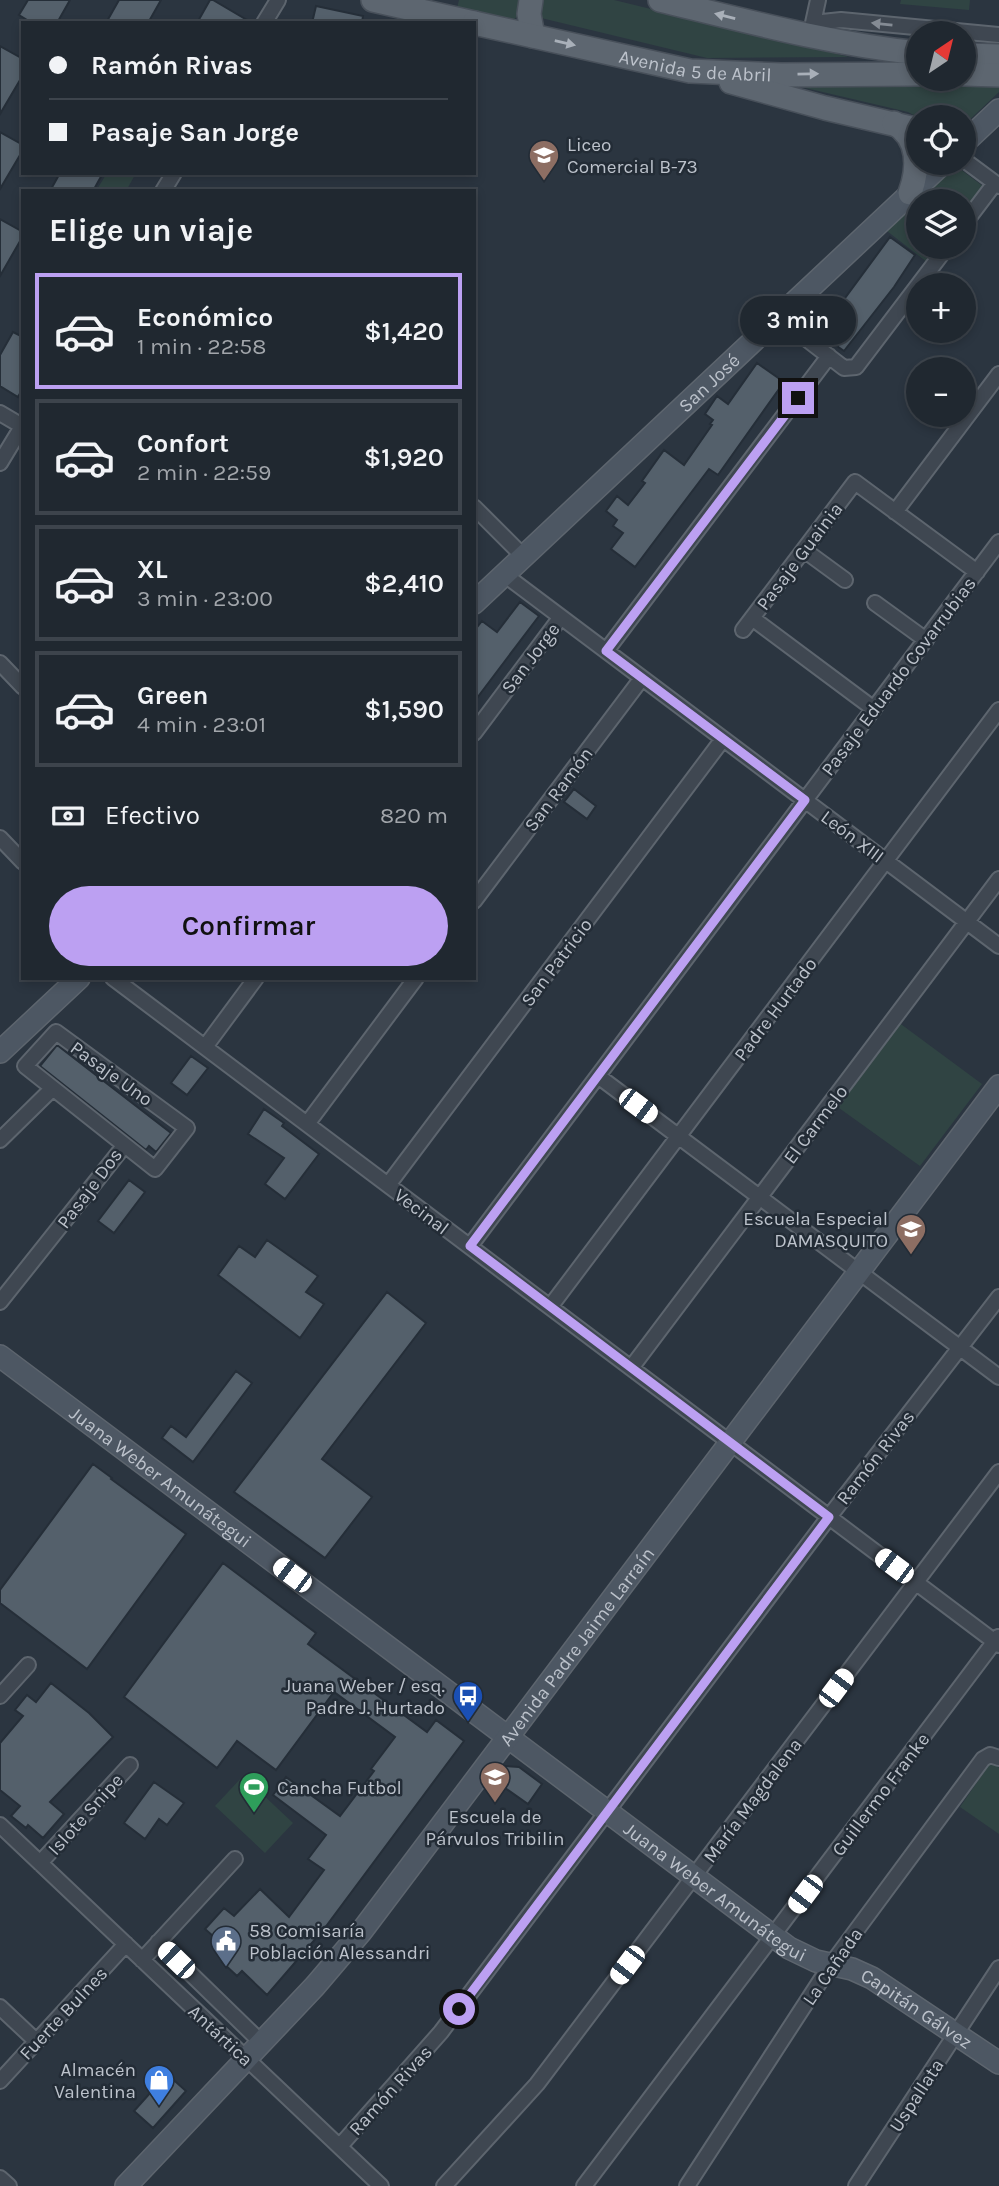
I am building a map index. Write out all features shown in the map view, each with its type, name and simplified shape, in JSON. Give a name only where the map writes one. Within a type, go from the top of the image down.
[{"type":"main road","name":"Avenida 5 de Abril","points":[[373,0],[439,7],[470,21]]},
{"type":"main road","points":[[531,0],[529,14],[533,36]]},
{"type":"main road","points":[[660,0],[791,32],[850,44],[906,50]]},
{"type":"main road","name":"Avenida 5 de Abril","points":[[476,23],[690,71],[781,75],[906,74]]},
{"type":"main road","points":[[791,32],[813,23]]},
{"type":"main road","points":[[976,55],[999,56]]},
{"type":"main road","points":[[690,71],[825,108],[906,126]]},
{"type":"main road","points":[[976,74],[999,75]]},
{"type":"main road","points":[[891,122],[909,135],[915,150],[916,170],[911,189]]},
{"type":"street","points":[[265,21],[278,0]]},
{"type":"street","points":[[818,0],[813,23],[841,20],[999,36]]},
{"type":"street","points":[[976,132],[999,110]]},
{"type":"street","points":[[976,169],[997,185],[976,210]]},
{"type":"street","name":"San José","points":[[914,189],[930,175]]},
{"type":"street","name":"San José","points":[[476,601],[906,197]]},
{"type":"street","points":[[778,317],[844,368],[856,367],[938,259]]},
{"type":"street","points":[[606,651],[830,356]]},
{"type":"street","points":[[976,572],[895,512],[999,374]]},
{"type":"street","points":[[0,413],[21,424]]},
{"type":"street","points":[[0,463],[21,427]]},
{"type":"street","name":"Pasaje Guainia","points":[[743,630],[855,482],[895,512]]},
{"type":"street","points":[[476,509],[523,557]]},
{"type":"street","name":"Pasaje Eduardo Covarrubias","points":[[470,1246],[999,542]]},
{"type":"street","points":[[804,550],[845,580]]},
{"type":"street","name":"León XIII","points":[[505,575],[999,946]]},
{"type":"street","points":[[875,603],[926,640]]},
{"type":"street","name":"San Jorge","points":[[476,730],[561,617]]},
{"type":"street","points":[[752,618],[874,709]]},
{"type":"street","points":[[0,663],[21,685]]},
{"type":"street","name":"San Ramón","points":[[476,898],[642,678]]},
{"type":"street","name":"Padre Hurtado","points":[[550,1307],[999,710]]},
{"type":"street","name":"San Patricio","points":[[388,1185],[723,739]]},
{"type":"street","points":[[0,838],[21,860]]},
{"type":"street","name":"El Carmelo","points":[[631,1368],[999,879]]},
{"type":"street","points":[[0,1052],[77,980]]},
{"type":"street","name":"Vecinal","points":[[116,980],[916,1583],[998,1641]]},
{"type":"street","points":[[205,1047],[255,980]]},
{"type":"street","points":[[307,1124],[415,980]]},
{"type":"street","name":"Pasaje Uno","points":[[52,1088],[24,1066],[56,1031],[187,1128],[155,1169],[124,1146]]},
{"type":"street","points":[[598,1076],[999,1377]]},
{"type":"street","name":"Avenida Padre Jaime Larraín","points":[[126,2186],[316,1986],[361,1932],[999,1086]]},
{"type":"street","points":[[0,1140],[52,1088]]},
{"type":"street","name":"Pasaje Dos","points":[[0,1302],[124,1146],[52,1088]]},
{"type":"street","name":"Ramón Rivas","points":[[340,2146],[442,2032],[829,1517],[999,1297]]},
{"type":"street","name":"Juana Weber Amunátegui","points":[[0,1356],[773,1936],[802,1956],[830,1966]]},
{"type":"street","name":"María Magdalena","points":[[444,2186],[537,2084],[999,1472]]},
{"type":"street","name":"Guillermo Franke","points":[[584,2186],[998,1641]]},
{"type":"street","points":[[0,1696],[28,1665]]},
{"type":"street","name":"La Cañada","points":[[687,2186],[830,1966],[984,1759],[994,1757]]},
{"type":"street","name":"Islote Snipe","points":[[40,1863],[130,1765]]},
{"type":"street","name":"Antártica","points":[[0,1825],[340,2146],[374,2183]]},
{"type":"street","points":[[142,1960],[235,1859]]},
{"type":"street","name":"Antártica","points":[[158,1942],[262,2043]]},
{"type":"street","name":"Fuerte Bulnes","points":[[0,2081],[126,1944]]},
{"type":"street","name":"Capitán Gálvez","points":[[830,1966],[852,1969],[872,1978],[999,2063]]},
{"type":"street","name":"Uspallata","points":[[856,2186],[999,1968]]},
{"type":"street","points":[[0,2007],[36,2041]]},
{"type":"street","points":[[0,2178],[9,2186]]},
{"type":"green space","points":[[459,0],[523,0],[518,16],[513,20],[457,8]]},
{"type":"green space","points":[[541,0],[614,0],[849,57],[707,58],[537,17]]},
{"type":"green space","points":[[901,0],[970,0],[969,10],[900,4]]},
{"type":"green space","points":[[797,86],[906,86],[906,91],[976,91],[976,86],[999,86],[999,92],[976,114],[976,105],[906,105],[906,112]]},
{"type":"green space","points":[[106,175],[135,175],[127,189],[97,189]]},
{"type":"green space","points":[[939,175],[968,175],[984,187],[976,197],[976,189],[924,189]]},
{"type":"green space","points":[[906,206],[906,246],[883,228]]},
{"type":"green space","points":[[894,1019],[982,1084],[920,1166],[832,1103]]},
{"type":"green space","points":[[991,1762],[999,1768],[999,1834],[960,1807]]},
{"type":"green space","name":"Cancha Futbol","points":[[243,1776],[293,1823],[265,1853],[215,1806]]},
{"type":"building","points":[[28,0],[70,0],[58,21],[29,21],[19,15]]},
{"type":"building","points":[[119,0],[161,0],[149,21],[107,21]]},
{"type":"building","points":[[210,0],[213,0],[249,21],[198,21]]},
{"type":"building","points":[[316,6],[363,16],[362,21],[312,21]]},
{"type":"building","points":[[0,46],[21,58],[21,78],[0,114]]},
{"type":"building","points":[[0,132],[21,144],[21,153],[0,189]]},
{"type":"building","points":[[59,175],[102,175],[94,189],[51,189]]},
{"type":"building","points":[[0,219],[21,231],[21,239],[0,276]]},
{"type":"building","points":[[890,237],[906,249],[906,259],[912,259],[844,351],[813,329],[825,312],[831,317]]},
{"type":"building","points":[[13,332],[21,336],[21,392],[18,397],[0,386],[0,355]]},
{"type":"building","points":[[757,363],[784,382],[718,475],[709,469],[635,567],[611,549],[623,533],[613,526],[617,520],[606,511],[617,496],[628,505],[645,483],[642,481],[664,450],[684,465],[712,425],[710,424],[713,420],[705,414],[717,396],[728,404]]},
{"type":"building","points":[[520,602],[539,616],[476,699],[476,628],[482,621],[497,632]]},
{"type":"building","points":[[574,789],[596,806],[587,819],[564,802]]},
{"type":"building","points":[[57,1045],[171,1133],[156,1152],[149,1146],[146,1150],[40,1066]]},
{"type":"building","points":[[191,1056],[208,1068],[187,1095],[171,1083]]},
{"type":"building","points":[[264,1109],[319,1154],[285,1199],[265,1184],[284,1158],[248,1134]]},
{"type":"building","points":[[129,1180],[145,1192],[114,1233],[98,1221]]},
{"type":"building","points":[[267,1240],[318,1276],[306,1292],[324,1304],[300,1338],[218,1275],[239,1246],[255,1257]]},
{"type":"building","points":[[387,1292],[426,1323],[322,1459],[372,1497],[325,1558],[234,1492]]},
{"type":"building","points":[[236,1371],[252,1383],[193,1462],[162,1438],[171,1426],[186,1437]]},
{"type":"building","points":[[93,1464],[186,1534],[87,1669],[0,1603],[0,1590]]},
{"type":"building","points":[[223,1563],[316,1633],[308,1644],[427,1732],[436,1720],[464,1741],[324,1929],[267,1995],[242,1971],[237,1976],[222,1962],[232,1953],[205,1929],[224,1908],[234,1916],[260,1889],[289,1917],[324,1870],[308,1859],[326,1835],[273,1795],[286,1777],[340,1816],[374,1771],[371,1769],[395,1737],[334,1692],[276,1770],[237,1741],[217,1768],[124,1697]]},
{"type":"building","points":[[51,1683],[89,1713],[113,1737],[50,1802],[64,1814],[43,1838],[28,1825],[26,1828],[11,1816],[20,1806],[0,1790],[0,1743],[23,1716],[15,1710],[27,1695],[36,1702]]},
{"type":"building","points":[[506,1766],[519,1767],[542,1784],[528,1804],[495,1781]]},
{"type":"building","points":[[154,1782],[184,1803],[167,1825],[159,1819],[145,1839],[124,1823]]},
{"type":"building","points":[[167,2074],[186,2091],[153,2128],[134,2111]]},
{"type":"place","name":"Liceo Comercial B-73","points":[[544,182]]},
{"type":"place","name":"Escuela Especial DAMASQUITO","points":[[911,1256]]},
{"type":"place","name":"Juana Weber / esq. Padre J. Hurtado","points":[[468,1723]]},
{"type":"place","name":"Escuela de Párvulos Tribilin","points":[[495,1804]]},
{"type":"place","name":"Cancha Futbol","points":[[254,1814]]},
{"type":"place","name":"58 Comisaría Población Alessandri","points":[[226,1968]]},
{"type":"place","name":"Almacén Valentina","points":[[159,2107]]},
{"type":"route","points":[[459,2009],[829,1517],[470,1246],[805,800],[606,651],[798,398]]}]
